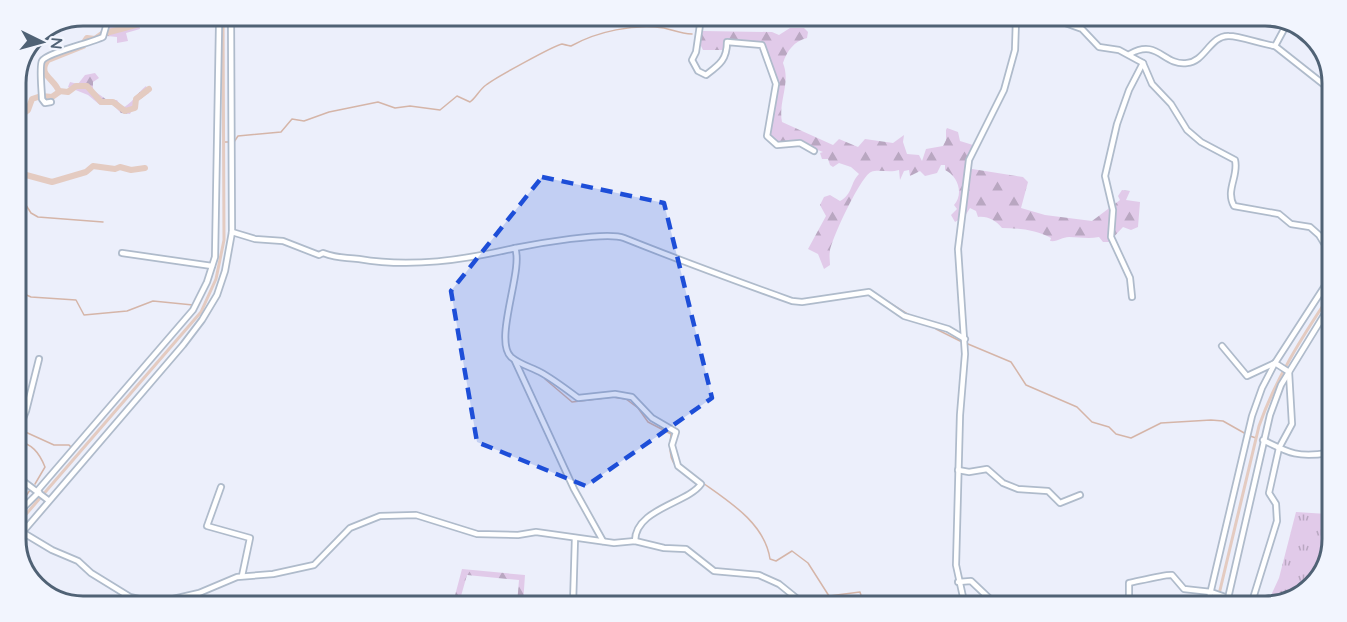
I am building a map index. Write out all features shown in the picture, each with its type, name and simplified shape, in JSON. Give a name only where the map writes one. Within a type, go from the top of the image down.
[{"type":"street","points":[[51,102],[45,103],[42,97],[40,65],[44,59],[60,51],[78,48],[104,34],[106,26]]},
{"type":"street","points":[[26,525],[42,495],[193,310],[207,282],[215,257],[219,26]]},
{"type":"street","points":[[26,505],[42,495],[202,320],[225,271],[232,232],[231,26]]},
{"type":"street","points":[[700,26],[696,52],[692,60],[698,70],[705,75],[718,69],[727,53],[727,42],[762,45],[776,84],[767,136],[777,146],[801,143],[814,151]]},
{"type":"street","points":[[962,596],[956,565],[965,339],[958,249],[969,160],[1004,90],[1015,50],[1016,26]]},
{"type":"street","points":[[1074,26],[1082,29],[1099,46],[1130,54],[1143,63],[1152,84],[1171,104],[1187,130],[1202,142],[1235,160],[1236,172],[1231,190],[1234,206],[1279,214],[1291,224],[1310,227],[1321,239]]},
{"type":"street","points":[[1275,46],[1284,29]]},
{"type":"street","points":[[1130,54],[1140,49],[1151,48],[1186,64],[1195,61],[1220,38],[1229,36],[1275,46],[1321,83]]},
{"type":"street","points":[[1132,297],[1130,278],[1111,237],[1113,210],[1105,176],[1117,124],[1129,90],[1143,63]]},
{"type":"street","points":[[232,232],[255,239],[283,242],[340,260],[357,259],[374,263],[412,264],[450,260],[567,239],[625,238],[708,272],[792,301],[802,302],[869,292],[904,316],[948,329],[965,339]]},
{"type":"street","points":[[515,248],[517,263],[509,297],[507,351],[515,359],[540,372],[578,398],[615,394],[632,397],[652,418],[676,432],[672,445],[674,457],[678,466],[700,486],[659,510],[638,527],[635,541]]},
{"type":"street","points":[[122,253],[212,266]]},
{"type":"street","points":[[1210,596],[1252,416],[1262,388],[1321,292]]},
{"type":"street","points":[[1226,596],[1270,415],[1287,371],[1322,318]]},
{"type":"street","points":[[1222,346],[1247,376],[1276,364]]},
{"type":"street","points":[[26,404],[39,359]]},
{"type":"street","points":[[515,359],[574,489],[603,541]]},
{"type":"street","points":[[1254,596],[1276,522],[1276,504],[1269,493],[1279,448],[1286,437],[1293,415],[1287,371],[1276,364]]},
{"type":"street","points":[[1263,440],[1305,457],[1322,454]]},
{"type":"street","points":[[958,470],[969,472],[987,469],[1004,483],[1018,489],[1048,491],[1060,503],[1080,495]]},
{"type":"street","points":[[26,483],[42,495]]},
{"type":"street","points":[[220,487],[207,526],[250,538],[242,576]]},
{"type":"street","points":[[186,596],[242,576],[273,574],[314,565],[351,528],[380,516],[425,516],[477,534],[518,535],[536,532],[603,541],[635,541],[664,548],[686,549],[714,572],[759,575],[779,584],[794,596]]},
{"type":"street","points":[[26,534],[52,550],[78,561],[91,573],[128,596]]},
{"type":"street","points":[[573,596],[575,538]]},
{"type":"street","points":[[1129,596],[1129,583],[1149,581],[1163,574],[1172,575],[1184,589],[1222,596]]},
{"type":"street","points":[[958,582],[971,581],[987,596]]},
{"type":"highlighted area","points":[[542,177],[664,203],[712,398],[586,486],[477,442],[451,291]]},
{"type":"green space","points":[[107,26],[139,26],[140,29],[126,33],[128,41],[117,43],[117,37],[107,36]]},
{"type":"green space","points":[[790,28],[804,28],[808,32],[807,38],[798,41],[792,47],[783,63],[786,78],[782,122],[833,145],[839,139],[858,147],[865,139],[893,143],[904,135],[903,142],[907,154],[919,155],[922,161],[926,149],[943,146],[947,128],[958,132],[960,141],[973,145],[966,168],[1023,177],[1028,182],[1021,208],[1045,215],[1092,221],[1120,200],[1118,196],[1122,190],[1130,191],[1126,200],[1140,202],[1138,227],[1131,230],[1123,227],[1109,242],[1103,242],[1099,237],[1067,237],[1050,241],[1051,238],[1034,231],[1002,228],[991,219],[978,217],[976,211],[970,208],[965,216],[955,222],[951,215],[957,209],[954,205],[959,191],[953,176],[945,170],[945,165],[941,165],[937,173],[925,176],[920,171],[910,176],[909,170],[904,171],[900,180],[899,170],[874,171],[866,176],[841,221],[832,244],[830,265],[824,269],[818,254],[808,249],[826,216],[820,205],[824,197],[830,195],[840,201],[844,198],[859,174],[851,167],[839,163],[833,167],[828,159],[822,159],[820,153],[823,152],[797,142],[778,145],[768,135],[778,82],[763,44],[728,40],[723,50],[703,50],[698,40],[703,31],[772,32],[779,35]]},
{"type":"green space","points":[[95,73],[99,78],[93,82],[93,90],[107,100],[117,100],[122,108],[146,86],[149,93],[136,102],[130,114],[121,113],[112,104],[100,105],[88,95],[68,87],[70,82],[78,84],[85,75]]},
{"type":"green space","points":[[1296,512],[1322,514],[1320,551],[1310,574],[1290,591],[1271,596],[1279,578]]},
{"type":"green space","points":[[462,569],[525,575],[524,596],[518,596],[519,580],[467,575],[461,596],[455,596]]},
{"type":"waterway","points":[[83,44],[87,38],[95,39],[102,34],[132,26]]},
{"type":"waterway","points":[[26,514],[201,312],[216,279],[224,240],[223,26]]},
{"type":"waterway","points":[[234,142],[238,136],[281,132],[292,119],[304,121],[329,112],[378,102],[395,108],[410,106],[440,110],[457,96],[470,102],[486,85],[557,46],[562,44],[571,46],[593,36],[616,30],[652,27],[692,34]]},
{"type":"waterway","points":[[26,112],[32,99],[41,96],[52,97],[59,92],[45,73],[48,60],[83,46]]},
{"type":"waterway","points":[[59,91],[68,92],[76,86],[87,86],[101,102],[113,102],[125,111],[135,108],[136,99],[149,89]]},
{"type":"waterway","points":[[223,142],[228,142]]},
{"type":"waterway","points":[[26,175],[52,182],[86,172],[93,166],[115,169],[120,167],[131,170],[145,168]]},
{"type":"waterway","points":[[26,205],[31,213],[38,217],[103,222]]},
{"type":"waterway","points":[[26,295],[76,300],[84,315],[127,311],[153,301],[193,305]]},
{"type":"waterway","points":[[877,295],[909,315]]},
{"type":"waterway","points":[[1219,596],[1259,426],[1290,358],[1321,308]]},
{"type":"waterway","points":[[936,329],[962,342]]},
{"type":"waterway","points":[[968,344],[1011,362],[1026,385],[1077,407],[1092,422],[1109,427],[1116,434],[1131,438],[1161,423],[1211,420],[1223,421],[1246,434]]},
{"type":"waterway","points":[[545,379],[572,402],[613,397],[626,399],[638,408],[648,422],[671,434],[670,451],[673,462],[696,482]]},
{"type":"waterway","points":[[26,432],[54,445],[69,445],[72,448]]},
{"type":"waterway","points":[[1250,436],[1256,438]]},
{"type":"waterway","points":[[26,444],[34,449],[45,467],[35,484]]},
{"type":"waterway","points":[[703,483],[735,506],[754,525],[767,546],[770,559],[776,561],[792,551],[808,563],[829,596]]},
{"type":"waterway","points":[[26,496],[30,490]]},
{"type":"waterway","points":[[829,596],[860,592],[861,596]]}]
